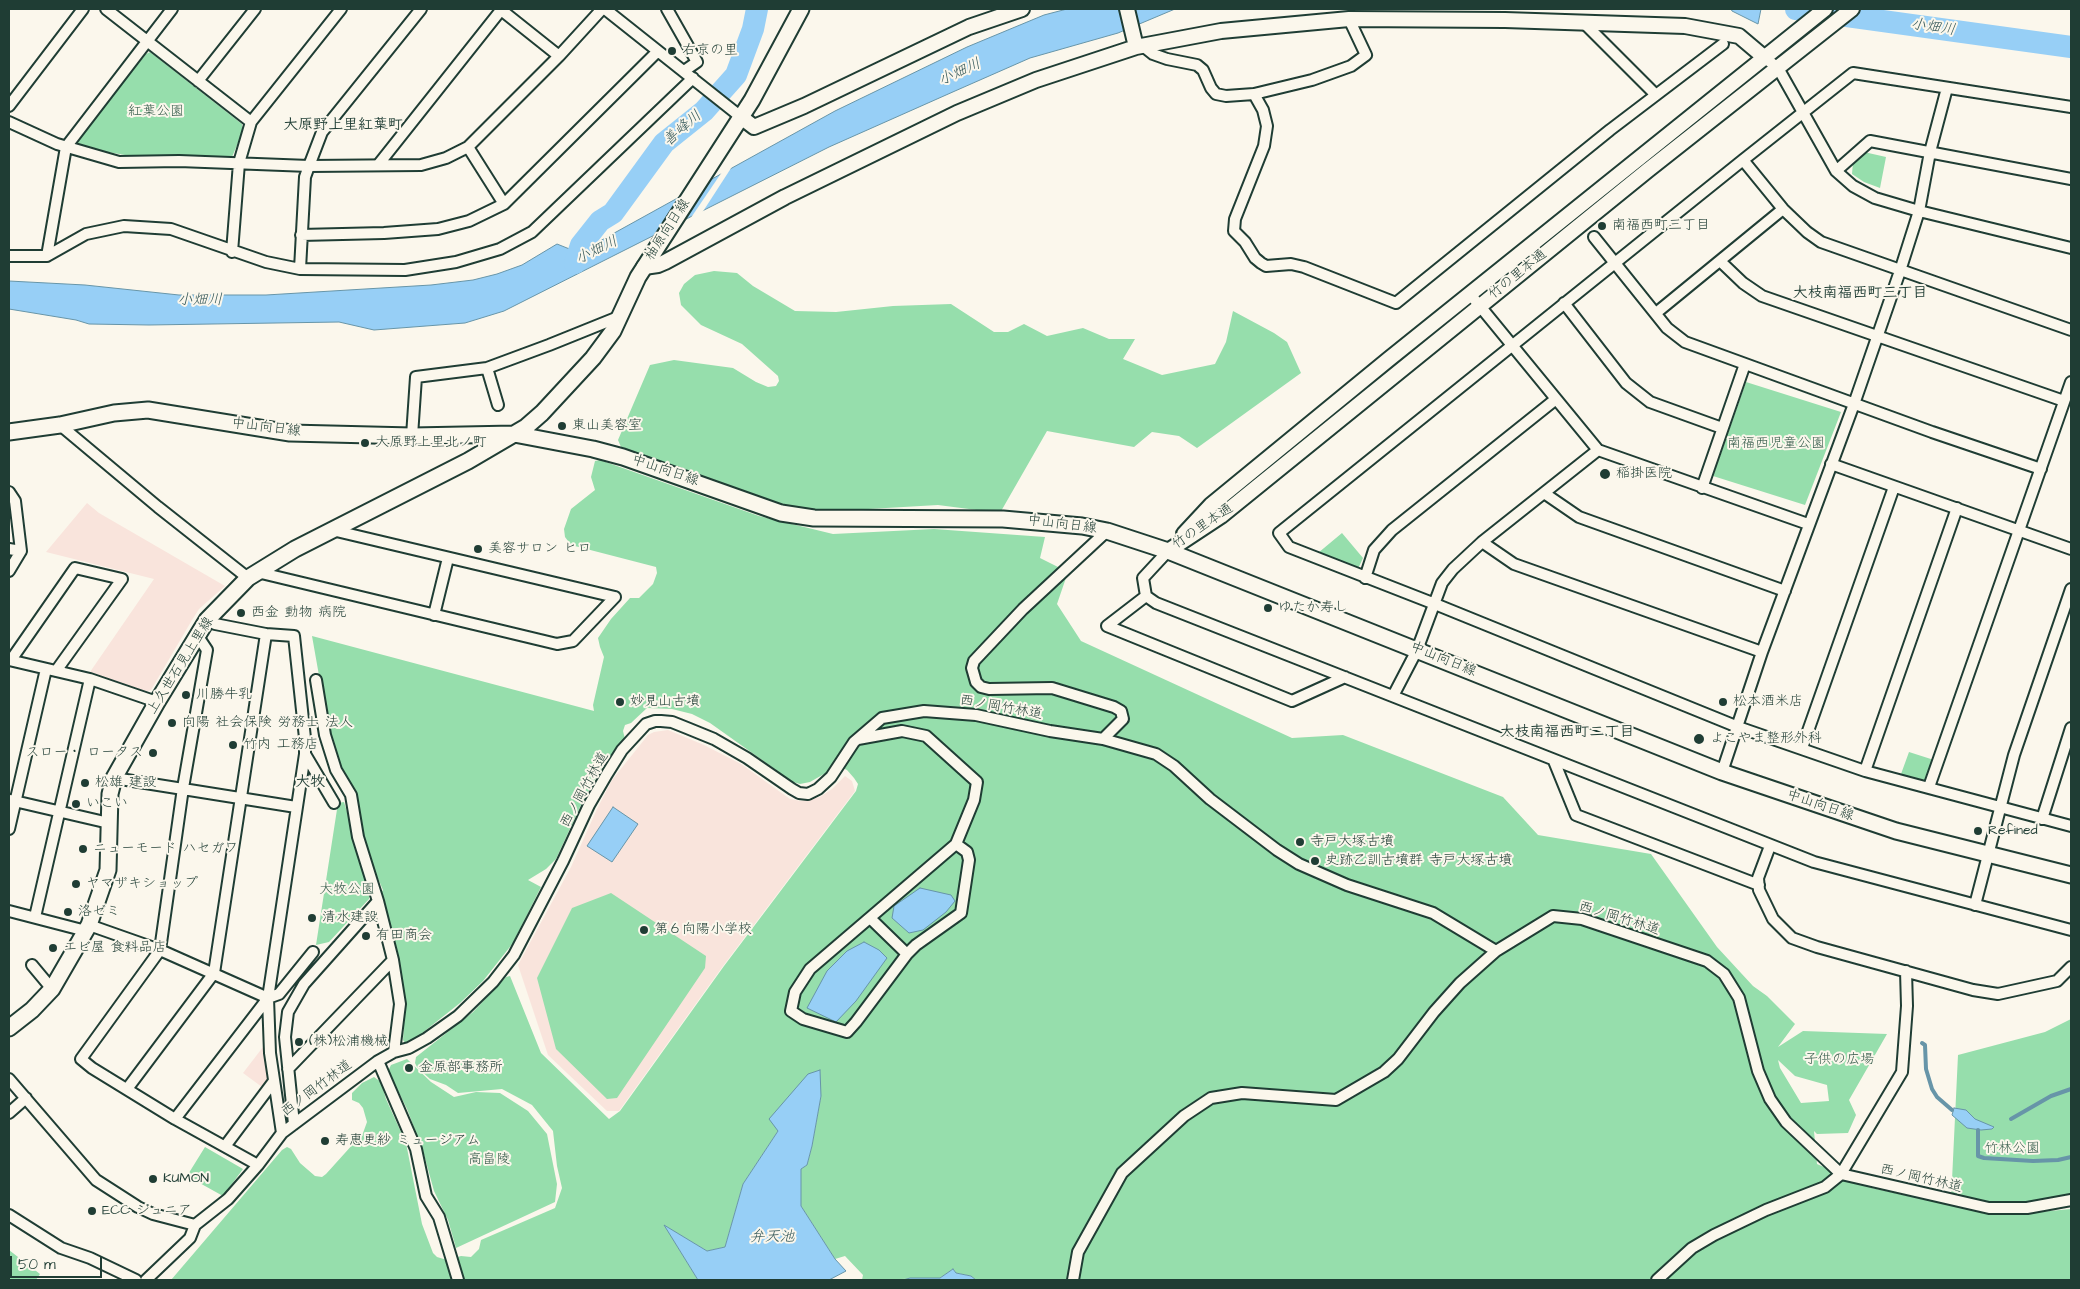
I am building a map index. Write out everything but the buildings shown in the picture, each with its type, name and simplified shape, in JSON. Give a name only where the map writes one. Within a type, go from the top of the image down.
[{"type":"main road","name":"柚原向日線","points":[[514,434],[538,417],[574,380],[604,345],[621,316],[644,267],[741,117],[801,9]]},
{"type":"main road","name":"中山向日線","points":[[9,432],[114,413],[148,410],[290,432],[412,436],[514,434],[616,455],[781,512],[814,518],[1003,518],[1082,526],[1107,531],[1168,551],[1722,772],[1896,831],[2071,875]]},
{"type":"main road","name":"上久世石見上里線","points":[[10,1024],[32,1010],[52,989],[87,928],[108,870],[110,794],[114,778],[196,635],[207,620],[253,575],[295,549],[468,461],[514,434]]},
{"type":"street","points":[[9,106],[83,9]]},
{"type":"street","points":[[106,9],[251,122]]},
{"type":"street","points":[[47,256],[66,147],[146,40],[172,9]]},
{"type":"street","points":[[198,81],[255,9]]},
{"type":"street","points":[[232,252],[239,164],[251,122],[341,9]]},
{"type":"street","points":[[300,269],[305,177],[322,132],[421,9]]},
{"type":"street","points":[[378,165],[501,9],[560,56]]},
{"type":"street","points":[[9,122],[66,147],[119,162],[309,166],[421,165],[446,158],[468,147],[560,56],[604,9],[754,128],[969,27],[1022,9]]},
{"type":"street","points":[[9,256],[47,256],[86,234],[124,226],[171,229],[232,252],[300,269],[405,270],[456,262],[500,249],[532,232],[689,75],[697,62],[668,9]]},
{"type":"street","points":[[1127,9],[1140,46],[1153,54],[1167,59],[1197,65],[1203,70],[1211,88],[1216,94],[1226,96],[1254,94],[1312,80],[1351,66],[1366,55],[1349,19]]},
{"type":"street","name":"竹の里本通","points":[[1168,551],[1211,505],[1825,9]]},
{"type":"street","name":"竹の里本通","points":[[1168,551],[1221,516],[1852,9]]},
{"type":"street","points":[[644,267],[665,262],[785,198],[957,113],[1036,80],[1140,46],[1221,31],[1349,19],[1505,14],[1584,23],[1685,26],[1739,36],[1778,68],[1802,114],[1836,171],[1853,186],[1875,198],[1918,211],[2071,248]]},
{"type":"street","points":[[1584,23],[1656,95]]},
{"type":"street","points":[[1254,94],[1263,110],[1267,126],[1264,146],[1235,218],[1234,230],[1245,242],[1255,258],[1266,266],[1291,264],[1304,267],[1396,302],[1723,44]]},
{"type":"street","points":[[301,235],[384,233],[438,229],[468,221],[504,204],[658,51]]},
{"type":"street","points":[[2071,107],[1853,74],[1564,303],[1279,534],[1289,547],[1738,727],[1865,771],[2071,826]]},
{"type":"street","points":[[1722,772],[1762,652],[1854,404],[1900,271],[1918,211],[1930,152],[1947,88]]},
{"type":"street","points":[[1836,171],[1870,141],[2071,179]]},
{"type":"street","points":[[468,147],[504,204]]},
{"type":"street","points":[[1743,160],[1783,209],[1807,232],[1821,242],[2071,330]]},
{"type":"street","points":[[1656,313],[1783,209]]},
{"type":"street","points":[[1594,237],[1667,328],[1685,342],[1854,404],[2041,469]]},
{"type":"street","points":[[1720,261],[1743,283],[1762,296],[2064,401]]},
{"type":"street","points":[[1470,294],[1598,450],[1808,524]]},
{"type":"street","points":[[1564,303],[1626,383],[1650,402],[1722,428]]},
{"type":"street","points":[[412,436],[416,377],[486,368],[549,346],[621,316]]},
{"type":"street","points":[[1702,488],[1745,364]]},
{"type":"street","points":[[486,368],[498,405]]},
{"type":"street","points":[[1929,787],[2071,382]]},
{"type":"street","points":[[1365,578],[1374,550],[1392,530],[1556,399]]},
{"type":"street","points":[[60,424],[158,507],[253,575],[557,644],[572,642],[615,597],[332,530]]},
{"type":"street","points":[[1393,696],[1417,650],[1442,583],[1453,569],[1482,542],[1598,450]]},
{"type":"street","points":[[1831,464],[2071,550]]},
{"type":"street","points":[[1802,748],[1894,487]]},
{"type":"street","points":[[9,492],[15,501],[21,551],[9,571]]},
{"type":"street","points":[[1544,492],[1579,517],[1785,591]]},
{"type":"street","points":[[1865,771],[1957,508]]},
{"type":"street","points":[[1103,739],[1123,719],[1121,711],[1114,707],[1052,688],[989,689],[981,687],[976,682],[972,668],[974,661],[1023,609],[1107,531]]},
{"type":"street","points":[[1482,542],[1514,564],[1762,652]]},
{"type":"street","points":[[9,549],[21,551]]},
{"type":"street","points":[[1168,551],[1143,578],[1146,596],[1156,603],[1814,862],[2071,930]]},
{"type":"street","points":[[434,615],[448,558]]},
{"type":"street","points":[[9,829],[12,800],[51,670],[122,579],[75,568],[10,660],[51,670],[90,679],[157,702]]},
{"type":"street","points":[[1976,905],[1987,854],[2014,755],[2071,589]]},
{"type":"street","points":[[1146,596],[1107,626],[1292,701],[1344,677]]},
{"type":"street","points":[[207,620],[215,624],[266,634],[294,636],[305,754],[268,998],[270,1053],[282,1133]]},
{"type":"street","points":[[127,1089],[214,973],[266,634]]},
{"type":"street","points":[[196,635],[207,650],[183,788],[160,950],[82,1059],[175,1119],[226,1145],[258,1165]]},
{"type":"street","points":[[35,917],[90,679]]},
{"type":"street","points":[[316,680],[326,735],[336,770],[351,795],[358,837],[378,901],[393,960],[400,1004],[394,1052]]},
{"type":"street","name":"西ノ岡竹林道","points":[[146,1280],[190,1238],[195,1225],[228,1199],[258,1165],[282,1133],[378,1061],[427,1038],[458,1016],[487,988],[509,962],[541,905],[589,805],[622,750],[646,724],[655,721],[672,722],[714,739],[747,758],[799,793],[808,794],[818,789],[831,778],[857,739],[882,718],[924,711],[976,715],[1050,731],[1103,739],[1156,754],[1174,766],[1210,799],[1277,850],[1299,864],[1347,885],[1433,913],[1496,951],[1553,916],[1582,919],[1707,961],[1724,974],[1738,998],[1758,1071],[1770,1099],[1786,1122],[1841,1174],[1989,1208],[2027,1208],[2071,1200]]},
{"type":"street","points":[[2042,819],[2071,728]]},
{"type":"street","points":[[857,739],[902,731],[926,736],[977,782],[974,800],[956,844],[884,905],[871,919],[841,941],[810,969],[795,992],[791,1011],[803,1019],[847,1032],[916,944],[961,914],[969,860],[967,852],[956,844]]},
{"type":"street","points":[[305,754],[334,803]]},
{"type":"street","points":[[1554,761],[1576,815],[1758,885]]},
{"type":"street","points":[[114,778],[296,807]]},
{"type":"street","points":[[12,800],[109,823]]},
{"type":"street","points":[[1770,846],[1758,878],[1758,885],[1773,919],[1792,938],[1906,972],[1973,990],[1998,994],[2057,981],[2071,967]]},
{"type":"street","points":[[294,1124],[285,1037],[286,1023],[294,998],[340,942],[378,901]]},
{"type":"street","points":[[9,911],[87,928],[160,950],[268,998]]},
{"type":"street","points":[[871,919],[907,954]]},
{"type":"street","points":[[1073,1280],[1078,1252],[1122,1173],[1184,1116],[1212,1098],[1242,1093],[1336,1100],[1384,1072],[1398,1058],[1434,1012],[1460,983],[1496,951]]},
{"type":"street","points":[[175,1119],[268,998],[279,994],[313,952]]},
{"type":"street","points":[[288,1069],[393,960]]},
{"type":"street","points":[[32,965],[52,989]]},
{"type":"street","points":[[1657,1280],[1692,1248],[1714,1234],[1825,1186],[1841,1174],[1902,1072],[1907,1006],[1906,972]]},
{"type":"street","points":[[378,1061],[416,1149],[426,1196],[439,1217],[458,1280]]},
{"type":"street","points":[[9,1079],[96,1180],[146,1211],[195,1225]]},
{"type":"street","points":[[226,1145],[274,1081]]},
{"type":"street","points":[[9,1113],[26,1098]]},
{"type":"street","points":[[9,1215],[61,1248],[90,1258],[136,1280]]},
{"type":"shaded area","points":[[87,503],[99,513],[225,586],[199,609],[151,690],[145,692],[90,672],[154,579],[46,552]]},
{"type":"shaded area","name":"第６向陽小学校","points":[[668,730],[704,745],[741,764],[790,799],[801,801],[820,797],[832,789],[845,776],[852,781],[855,791],[723,966],[619,1111],[607,1111],[548,1055],[518,965],[571,867],[612,780],[648,735]]},
{"type":"shaded area","points":[[263,1047],[268,1078],[262,1087],[243,1073]]},
{"type":"green space","name":"紅葉公園","points":[[150,52],[242,124],[243,131],[232,157],[125,155],[84,148],[74,144],[146,54]]},
{"type":"green space","points":[[1864,152],[1886,157],[1880,188],[1864,182],[1852,174],[1853,162]]},
{"type":"green space","points":[[714,271],[737,273],[753,286],[795,311],[836,312],[893,306],[951,304],[994,332],[1008,332],[1024,324],[1047,336],[1083,328],[1109,339],[1135,339],[1123,359],[1162,375],[1215,364],[1226,342],[1233,311],[1287,342],[1301,373],[1197,448],[1179,436],[1152,432],[1134,447],[1047,431],[1000,513],[938,505],[834,511],[784,506],[733,490],[621,447],[618,440],[650,365],[674,360],[733,368],[768,387],[776,386],[779,381],[778,376],[742,344],[701,325],[681,305],[679,293],[684,284],[695,275]]},
{"type":"green space","name":"南福西児童公園","points":[[1746,382],[1841,412],[1805,505],[1713,476]]},
{"type":"green space","points":[[600,460],[759,516],[833,534],[934,529],[1045,537],[1040,558],[1068,572],[1057,604],[1081,641],[1292,738],[1343,735],[1503,797],[1538,835],[1651,854],[1717,947],[1753,986],[1767,996],[1795,1024],[1778,1047],[1803,1031],[1887,1034],[1849,1100],[1856,1115],[1848,1133],[1817,1134],[1814,1131],[1817,1164],[1872,1188],[1954,1206],[1988,1209],[1951,1201],[1958,1055],[2045,1032],[2071,1019],[2071,1195],[2027,1208],[2028,1213],[2071,1209],[2071,1280],[976,1280],[971,1276],[956,1273],[953,1269],[940,1278],[862,1280],[863,1275],[845,1256],[835,1259],[801,1206],[801,1169],[807,1165],[821,1096],[778,1131],[743,1184],[725,1247],[707,1251],[665,1226],[698,1280],[171,1280],[282,1150],[287,1147],[291,1149],[300,1163],[315,1176],[322,1177],[326,1174],[363,1133],[367,1122],[363,1108],[359,1103],[352,1100],[352,1093],[362,1083],[374,1077],[381,1082],[386,1099],[406,1143],[422,1224],[433,1253],[437,1257],[447,1260],[461,1256],[471,1257],[479,1249],[481,1240],[555,1208],[562,1188],[557,1166],[553,1131],[532,1105],[502,1089],[458,1093],[446,1085],[430,1079],[417,1067],[415,1063],[416,1057],[473,1012],[506,977],[510,976],[541,1053],[609,1119],[620,1111],[724,966],[856,791],[858,784],[854,778],[847,770],[838,766],[810,782],[800,784],[793,782],[710,723],[692,714],[672,709],[647,708],[631,723],[625,725],[623,731],[625,739],[606,761],[594,781],[556,859],[546,869],[528,880],[541,887],[513,943],[483,981],[460,1003],[416,1038],[405,1043],[403,1040],[405,1008],[381,893],[383,890],[364,846],[339,768],[329,732],[312,636],[594,711],[593,705],[604,657],[598,638],[611,619],[630,598],[639,598],[653,584],[657,573],[656,567],[571,545],[565,537],[564,529],[571,509],[595,490],[591,477],[595,461]],"holes":[[[1778,1060],[1795,1076],[1827,1085],[1829,1101],[1801,1103],[1780,1068]]]},
{"type":"green space","points":[[1342,533],[1363,558],[1357,571],[1318,553]]},
{"type":"green space","points":[[1909,752],[1934,760],[1927,782],[1901,774]]},
{"type":"green space","name":"大牧公園","points":[[344,802],[371,891],[369,899],[329,942],[316,945],[338,803]]},
{"type":"green space","points":[[611,893],[706,956],[705,968],[617,1098],[607,1099],[556,1049],[537,978],[572,908]]},
{"type":"green space","name":"高畠陵","points":[[407,1059],[431,1082],[454,1097],[476,1092],[500,1093],[528,1111],[547,1134],[557,1184],[555,1202],[456,1248],[448,1220],[434,1191],[423,1151],[407,1109],[388,1071],[391,1065]]},
{"type":"green space","points":[[205,1147],[243,1169],[223,1196],[187,1176]]},
{"type":"green space","points":[[9,1250],[40,1274],[36,1280],[9,1280]]},
{"type":"water","points":[[1067,9],[1175,9],[1118,33],[1030,58],[955,91],[829,147],[504,311],[465,323],[374,330],[339,322],[89,324],[76,320],[9,309],[9,281],[85,285],[179,295],[266,295],[431,285],[473,280],[497,274],[522,265],[557,244],[572,250],[598,242],[835,111],[967,47],[1044,15]]},
{"type":"water","points":[[1731,9],[1761,9],[1758,24],[1732,11]]},
{"type":"water","points":[[613,807],[638,824],[612,862],[587,846]]},
{"type":"water","points":[[920,888],[951,895],[955,901],[946,912],[923,930],[909,933],[892,918],[894,906]]},
{"type":"water","points":[[864,942],[879,950],[887,958],[856,1001],[836,1022],[807,1008],[827,971],[847,951]]},
{"type":"water","name":"弁天池","points":[[820,1070],[821,1096],[812,1146],[807,1165],[801,1169],[801,1206],[835,1259],[846,1271],[829,1280],[698,1280],[664,1225],[707,1251],[725,1247],[743,1184],[778,1131],[769,1119],[808,1074]]},
{"type":"water","points":[[1954,1108],[1966,1110],[1975,1119],[1994,1127],[1981,1130],[1967,1128],[1952,1115]]},
{"type":"water","points":[[953,1269],[956,1273],[971,1276],[976,1280],[903,1280],[910,1278],[940,1278]]},
{"type":"pier","points":[[735,162],[700,216],[688,222],[724,169]]},
{"type":"waterway","name":"善峰川","points":[[575,263],[581,245],[600,221],[613,213],[664,143],[704,111],[736,75],[753,29],[757,9]]},
{"type":"waterway","name":"小畑川","points":[[1796,9],[2071,47]]},
{"type":"waterway","points":[[1922,1043],[1925,1045],[1926,1069],[1932,1089],[1937,1097],[1952,1110]]},
{"type":"waterway","points":[[2011,1119],[2051,1096],[2071,1089]]},
{"type":"waterway","points":[[1978,1130],[1978,1156],[1984,1158],[2033,1161],[2058,1160],[2071,1157]]},
{"type":"place","name":"右京の里","points":[[672,51]]},
{"type":"place","name":"南福西町三丁目","points":[[1602,226]]},
{"type":"place","name":"東山美容室","points":[[562,426]]},
{"type":"place","name":"大原野上里北ノ町","points":[[365,443]]},
{"type":"place","name":"稲掛医院","points":[[1605,474]]},
{"type":"place","name":"美容サロン ヒロ","points":[[478,549]]},
{"type":"place","name":"ゆたか寿し","points":[[1268,608]]},
{"type":"place","name":"西金 動物 病院","points":[[241,613]]},
{"type":"place","name":"川勝牛乳","points":[[186,695]]},
{"type":"place","name":"妙見山古墳","points":[[620,702]]},
{"type":"place","name":"松本酒米店","points":[[1723,702]]},
{"type":"place","name":"向陽 社会保険 労務士 法人","points":[[172,723]]},
{"type":"place","name":"よこやま整形外科","points":[[1699,739]]},
{"type":"place","name":"竹内 工務店","points":[[233,745]]},
{"type":"place","name":"スロー・ ロータス","points":[[153,753]]},
{"type":"place","name":"松雄 建設","points":[[85,783]]},
{"type":"place","name":"いこい","points":[[76,804]]},
{"type":"place","name":"Refined","points":[[1978,831]]},
{"type":"place","name":"寺戸大塚古墳","points":[[1300,842]]},
{"type":"place","name":"ニューモード ハセガワ","points":[[83,849]]},
{"type":"place","name":"史跡乙訓古墳群 寺戸大塚古墳","points":[[1315,861]]},
{"type":"place","name":"ヤマザキショップ","points":[[76,884]]},
{"type":"place","name":"洛ゼミ","points":[[68,912]]},
{"type":"place","name":"清水建設","points":[[312,918]]},
{"type":"place","name":"第６向陽小学校","points":[[644,930]]},
{"type":"place","name":"有田商会","points":[[366,936]]},
{"type":"place","name":"エビ屋 食料品店","points":[[53,948]]},
{"type":"place","name":"(株)松浦機械","points":[[299,1042]]},
{"type":"place","name":"金原部事務所","points":[[409,1068]]},
{"type":"place","name":"寿恵更紗 ミュージアム","points":[[325,1141]]},
{"type":"place","name":"KUMON","points":[[153,1179]]},
{"type":"place","name":"ECC ジュニア","points":[[92,1211]]},
{"type":"district","name":"大原野上里紅葉町","points":[[343,126]]},
{"type":"district","name":"大枝南福西町三丁目","points":[[1860,294]]},
{"type":"district","name":"大枝南福西町二丁目","points":[[1567,733]]},
{"type":"district","name":"大牧","points":[[310,783]]},
{"type":"park label","name":"子供の広場","points":[[1839,1060]]},
{"type":"park label","name":"竹林公園","points":[[2012,1149]]}]
